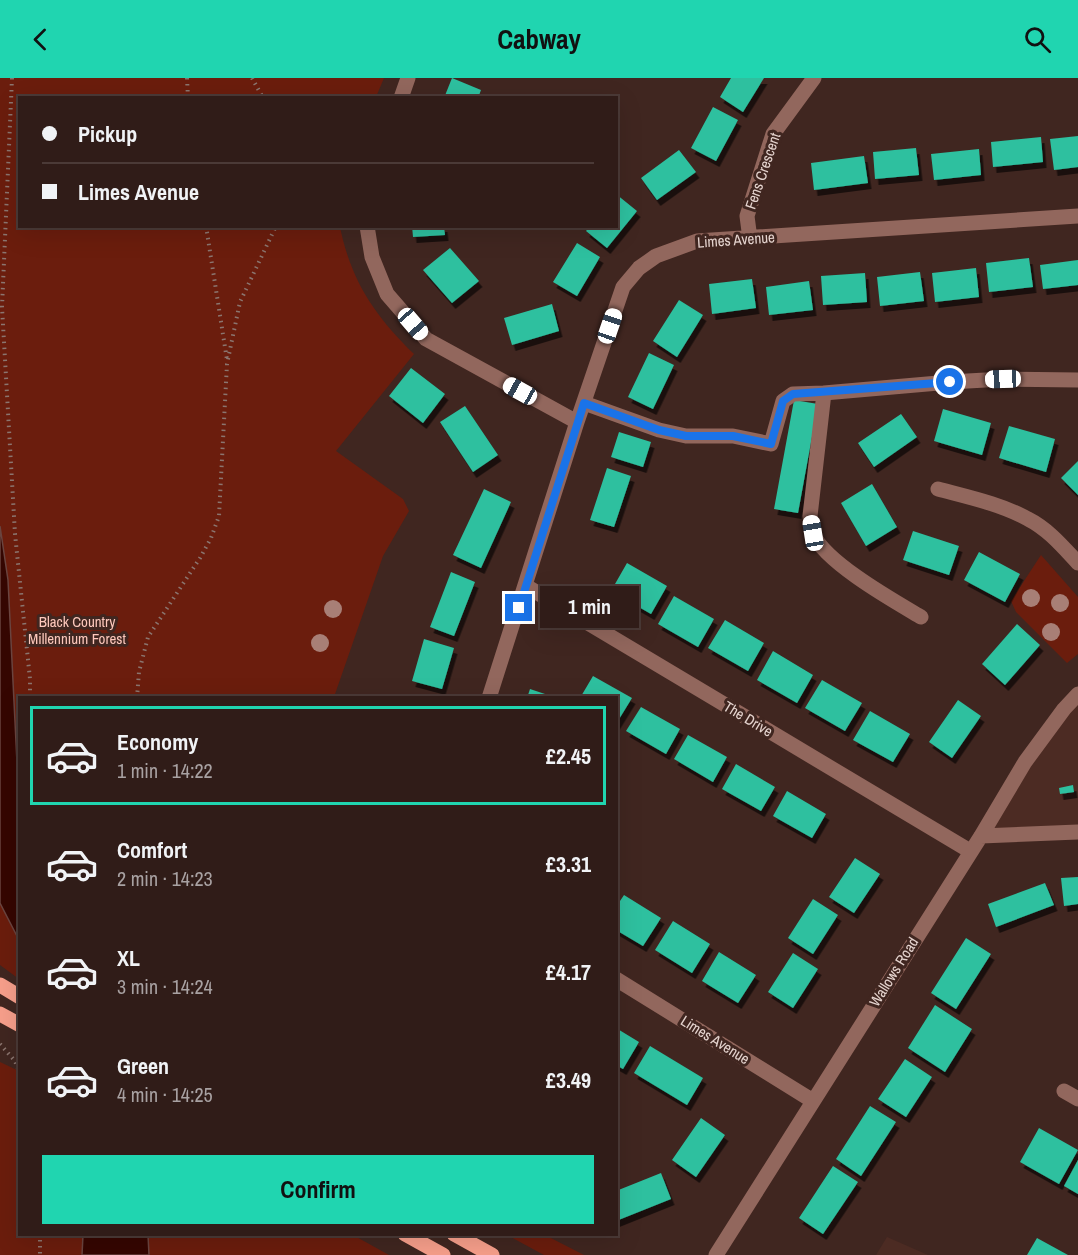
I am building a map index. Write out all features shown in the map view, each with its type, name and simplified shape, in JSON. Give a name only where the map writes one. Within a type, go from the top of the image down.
[{"type":"main road","points":[[0,985],[18,996]]},
{"type":"main road","points":[[0,1014],[18,1024]]},
{"type":"main road","points":[[409,1236],[443,1255]]},
{"type":"main road","points":[[458,1236],[492,1255]]},
{"type":"street","points":[[402,96],[408,78]]},
{"type":"street","name":"Fens Crescent","points":[[750,239],[747,216],[773,134],[814,78]]},
{"type":"street","name":"Limes Avenue","points":[[490,696],[623,286],[639,268],[656,256],[697,241],[1078,216]]},
{"type":"street","points":[[367,228],[372,257],[387,294],[426,339],[577,422]]},
{"type":"street","points":[[584,403],[659,430],[686,436],[733,436],[771,444],[783,401],[793,394],[1003,379],[1078,380]]},
{"type":"street","points":[[824,393],[810,516],[813,533],[822,548],[874,589],[921,617]]},
{"type":"street","points":[[939,489],[990,503],[1029,519],[1051,535],[1078,563]]},
{"type":"street","name":"The Drive","points":[[526,586],[970,851]]},
{"type":"street","name":"Wallows Road","points":[[716,1255],[981,836],[1025,762],[1064,709],[1078,694]]},
{"type":"street","points":[[981,836],[1078,832]]},
{"type":"street","name":"Limes Avenue","points":[[618,980],[813,1101]]},
{"type":"street","points":[[1064,1091],[1078,1098]]},
{"type":"path","points":[[12,78],[2,307],[15,534],[30,696]]},
{"type":"path","points":[[187,78],[188,96]]},
{"type":"path","points":[[252,78],[261,96]]},
{"type":"path","points":[[206,228],[227,364]]},
{"type":"path","points":[[137,696],[139,672],[148,637],[200,558],[219,516],[227,364],[240,303],[275,228]]},
{"type":"path","points":[[0,1044],[15,1061],[18,1069]]},
{"type":"path","points":[[40,1236],[40,1255]]},
{"type":"shaded area","points":[[0,526],[8,580],[18,783],[18,938],[0,903]]},
{"type":"shaded area","points":[[1078,694],[1078,832],[981,836]]},
{"type":"shaded area","points":[[83,1236],[148,1236],[149,1255],[82,1255]]},
{"type":"shaded area","points":[[887,1237],[928,1255],[876,1255]]},
{"type":"green space","name":"Black Country Millennium Forest","points":[[0,78],[384,78],[376,96],[18,96],[18,228],[340,228],[351,264],[366,296],[388,326],[414,354],[336,451],[403,499],[409,511],[383,556],[334,696],[18,696],[18,978],[0,965]]},
{"type":"green space","points":[[1041,555],[1078,597],[1078,654],[1067,663],[1016,612],[1011,601]]},
{"type":"green space","points":[[0,1062],[18,1071],[18,1236],[355,1236],[389,1255],[0,1255]]},
{"type":"green space","points":[[509,1236],[547,1236],[584,1255],[544,1255]]},
{"type":"building","points":[[452,78],[481,90],[479,96],[445,96]]},
{"type":"building","points":[[731,78],[764,78],[743,112],[720,97]]},
{"type":"building","points":[[713,107],[738,120],[716,161],[691,148]]},
{"type":"building","points":[[1078,136],[1078,167],[1054,170],[1050,139]]},
{"type":"building","points":[[1041,137],[1043,162],[993,167],[991,142]]},
{"type":"building","points":[[916,148],[919,175],[875,179],[873,152]]},
{"type":"building","points":[[979,149],[981,175],[934,180],[931,154]]},
{"type":"building","points":[[679,150],[696,172],[657,200],[641,178]]},
{"type":"building","points":[[864,156],[868,183],[814,190],[811,163]]},
{"type":"building","points":[[618,196],[637,211],[607,248],[586,231],[588,228],[618,228]]},
{"type":"building","points":[[412,228],[444,228],[445,235],[413,237]]},
{"type":"building","points":[[577,243],[600,257],[577,296],[553,282]]},
{"type":"building","points":[[450,248],[479,281],[452,303],[423,270]]},
{"type":"building","points":[[1029,258],[1033,287],[989,292],[986,263]]},
{"type":"building","points":[[1078,260],[1078,285],[1043,289],[1040,265]]},
{"type":"building","points":[[976,268],[979,297],[935,302],[932,273]]},
{"type":"building","points":[[920,272],[924,301],[880,306],[877,277]]},
{"type":"building","points":[[865,273],[867,302],[823,305],[821,276]]},
{"type":"building","points":[[752,279],[756,308],[712,314],[709,284]]},
{"type":"building","points":[[809,281],[813,310],[769,315],[766,287]]},
{"type":"building","points":[[679,300],[703,315],[677,357],[653,341]]},
{"type":"building","points":[[552,304],[559,331],[512,345],[504,318]]},
{"type":"building","points":[[649,353],[674,365],[653,409],[628,397]]},
{"type":"building","points":[[411,368],[445,394],[423,423],[389,396]]},
{"type":"building","points":[[794,400],[818,404],[798,513],[774,509]]},
{"type":"building","points":[[465,406],[498,455],[473,472],[440,422]]},
{"type":"building","points":[[943,409],[991,423],[982,455],[934,441]]},
{"type":"building","points":[[901,414],[917,437],[874,467],[858,443]]},
{"type":"building","points":[[1009,426],[1055,439],[1046,472],[999,458]]},
{"type":"building","points":[[619,432],[651,442],[643,467],[611,457]]},
{"type":"building","points":[[1078,461],[1078,495],[1061,478]]},
{"type":"building","points":[[607,468],[631,476],[614,527],[590,520]]},
{"type":"building","points":[[872,484],[897,527],[866,546],[841,503]]},
{"type":"building","points":[[484,489],[511,502],[481,568],[453,555]]},
{"type":"building","points":[[913,531],[959,546],[949,575],[903,560]]},
{"type":"building","points":[[979,552],[1020,574],[1005,602],[964,580]]},
{"type":"building","points":[[627,563],[667,586],[651,614],[611,591]]},
{"type":"building","points":[[451,572],[475,582],[454,636],[430,627]]},
{"type":"building","points":[[674,596],[714,619],[698,647],[658,624]]},
{"type":"building","points":[[725,620],[764,643],[748,671],[708,648]]},
{"type":"building","points":[[1017,624],[1040,645],[1005,685],[982,664]]},
{"type":"building","points":[[424,639],[454,648],[442,689],[412,681]]},
{"type":"building","points":[[773,651],[813,675],[797,703],[757,680]]},
{"type":"building","points":[[593,676],[632,698],[618,721],[618,696],[581,696]]},
{"type":"building","points":[[822,680],[862,703],[845,731],[805,708]]},
{"type":"building","points":[[530,689],[551,696],[528,696]]},
{"type":"building","points":[[958,700],[981,716],[952,758],[929,742]]},
{"type":"building","points":[[641,707],[680,729],[666,754],[626,731]]},
{"type":"building","points":[[870,711],[910,734],[893,762],[853,740]]},
{"type":"building","points":[[688,735],[727,757],[713,782],[674,759]]},
{"type":"building","points":[[736,764],[775,787],[761,811],[722,789]]},
{"type":"building","points":[[1073,785],[1074,792],[1060,794],[1059,788]]},
{"type":"building","points":[[787,791],[826,814],[812,838],[773,816]]},
{"type":"building","points":[[855,858],[880,874],[854,913],[829,897]]},
{"type":"building","points":[[1078,877],[1078,904],[1064,906],[1061,878]]},
{"type":"building","points":[[1045,883],[1054,905],[996,927],[988,904]]},
{"type":"building","points":[[624,895],[661,918],[643,946],[618,931],[618,904]]},
{"type":"building","points":[[813,899],[838,915],[813,954],[788,938]]},
{"type":"building","points":[[673,921],[710,944],[692,973],[655,950]]},
{"type":"building","points":[[966,938],[991,954],[956,1009],[931,993]]},
{"type":"building","points":[[719,952],[756,975],[738,1003],[702,981]]},
{"type":"building","points":[[793,953],[818,969],[793,1008],[768,992]]},
{"type":"building","points":[[935,1005],[972,1029],[945,1072],[908,1048]]},
{"type":"building","points":[[618,1029],[639,1042],[623,1069],[618,1066]]},
{"type":"building","points":[[650,1046],[703,1078],[687,1105],[634,1073]]},
{"type":"building","points":[[905,1059],[932,1077],[906,1117],[878,1099]]},
{"type":"building","points":[[870,1106],[896,1122],[861,1176],[836,1159]]},
{"type":"building","points":[[701,1118],[725,1135],[696,1177],[672,1160]]},
{"type":"building","points":[[1039,1128],[1078,1150],[1059,1184],[1020,1162]]},
{"type":"building","points":[[1078,1160],[1078,1194],[1064,1186]]},
{"type":"building","points":[[833,1166],[858,1182],[823,1234],[799,1218]]},
{"type":"building","points":[[661,1173],[671,1199],[618,1220],[618,1190]]},
{"type":"building","points":[[1037,1238],[1068,1255],[1027,1255]]},
{"type":"route","points":[[519,608],[584,403],[659,430],[686,436],[733,436],[771,444],[783,401],[793,394],[950,382]]}]
